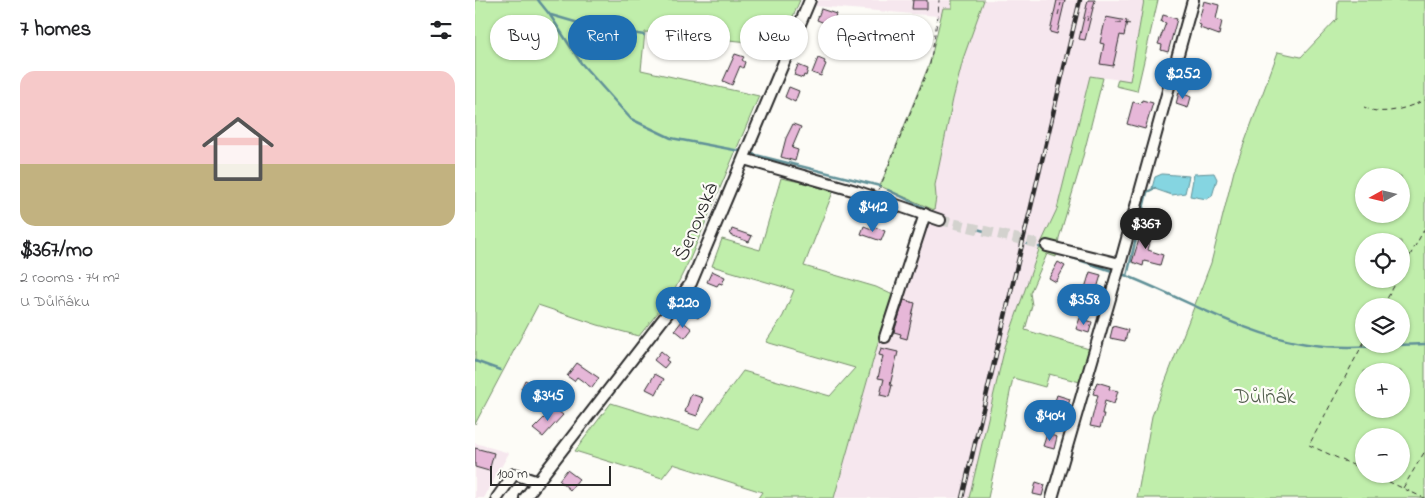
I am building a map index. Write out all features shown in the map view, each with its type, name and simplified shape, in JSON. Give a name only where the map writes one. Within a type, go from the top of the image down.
[{"type":"street","name":"Šenovská","points":[[525,498],[691,283],[810,0]]},
{"type":"street","points":[[1052,498],[1120,264],[1193,0]]},
{"type":"street","points":[[744,159],[876,198],[940,220]]},
{"type":"street","points":[[885,337],[925,214]]},
{"type":"street","points":[[1047,246],[1120,264]]},
{"type":"street","points":[[497,498],[514,474],[538,482]]},
{"type":"path","points":[[876,198],[930,64],[939,0]]},
{"type":"path","points":[[1059,15],[1061,4]]},
{"type":"path","points":[[1087,21],[1089,12]]},
{"type":"path","points":[[1116,23],[1134,24]]},
{"type":"path","points":[[1364,107],[1372,112],[1378,112],[1398,109],[1425,100]]},
{"type":"path","points":[[1410,256],[1425,228]]},
{"type":"path","points":[[1355,466],[1309,445],[1358,353]]},
{"type":"path","points":[[1403,488],[1425,451]]},
{"type":"path","points":[[1392,483],[1424,498]]},
{"type":"shaded area","points":[[818,0],[952,0],[952,8],[943,8],[941,18],[933,15],[815,6]]},
{"type":"shaded area","points":[[984,0],[1144,0],[1130,81],[1090,76],[1057,209],[1042,241],[1005,347],[969,498],[834,498],[882,329],[891,332],[925,225],[930,222],[936,197],[935,185],[953,99],[964,56]]},
{"type":"shaded area","points":[[475,443],[509,453],[484,498],[475,498]]},
{"type":"green space","points":[[475,0],[800,0],[794,15],[740,15],[740,41],[730,40],[730,15],[647,15],[647,32],[645,32],[641,70],[759,96],[690,259],[672,295],[639,336],[598,325],[538,305],[475,424]]},
{"type":"green space","points":[[952,0],[984,0],[964,56],[953,99],[935,185],[934,210],[880,186],[930,60],[933,60],[933,50],[943,8],[952,8]]},
{"type":"green space","points":[[1144,0],[1158,0],[1137,91],[1116,86],[1118,79],[1130,81]]},
{"type":"green space","name":"Důlňák","points":[[1338,0],[1425,0],[1425,498],[1137,498],[1152,416],[1211,263],[1234,171],[1278,52],[1301,57],[1337,19]]},
{"type":"green space","points":[[1090,76],[1103,78],[1081,164],[1059,238],[1056,257],[1047,254],[1030,293],[1032,305],[1025,330],[1089,349],[1080,382],[1049,374],[1045,387],[1013,378],[988,498],[969,498],[1005,347],[1042,241],[1057,209]]},
{"type":"green space","points":[[781,178],[833,192],[804,266],[876,287],[893,295],[834,498],[758,498],[762,492],[673,464],[662,478],[575,451],[611,403],[699,430],[743,371],[830,396],[855,368],[766,342],[783,316],[794,290],[712,266],[722,239],[760,250]]},
{"type":"water","points":[[1214,173],[1217,179],[1212,196],[1207,199],[1190,196],[1194,174]]},
{"type":"water","points":[[1162,174],[1189,176],[1185,193],[1172,195],[1152,188],[1155,177]]},
{"type":"building","points":[[913,0],[927,0],[927,9],[912,9]]},
{"type":"building","points":[[1057,0],[1065,0],[1057,34],[1050,32]]},
{"type":"building","points":[[1088,0],[1095,0],[1085,40],[1079,39]]},
{"type":"building","points":[[1204,1],[1219,5],[1216,19],[1222,21],[1219,35],[1200,28],[1201,25],[1198,24]]},
{"type":"building","points":[[821,9],[836,14],[836,15],[819,15]]},
{"type":"building","points":[[1163,15],[1177,19],[1168,52],[1161,50],[1162,45],[1158,44],[1166,23],[1161,22]]},
{"type":"building","points":[[1106,17],[1127,21],[1124,36],[1120,35],[1113,66],[1100,64],[1104,44],[1100,43]]},
{"type":"building","points":[[735,54],[740,56],[740,60],[745,62],[743,68],[740,66],[732,85],[723,81]]},
{"type":"building","points":[[818,58],[818,60],[825,61],[824,63],[826,64],[821,76],[812,73]]},
{"type":"building","points":[[798,65],[808,69],[806,76],[804,75],[803,78],[794,75]]},
{"type":"building","points":[[1186,68],[1198,71],[1195,80],[1183,79]]},
{"type":"building","points":[[789,87],[799,91],[795,102],[785,97]]},
{"type":"building","points":[[1179,92],[1191,97],[1188,108],[1176,104]]},
{"type":"building","points":[[1142,100],[1153,103],[1145,129],[1127,124],[1133,102],[1141,104]]},
{"type":"building","points":[[793,124],[801,127],[792,148],[798,150],[795,161],[781,157],[786,138]]},
{"type":"building","points":[[864,226],[874,230],[875,227],[885,231],[881,241],[861,234]]},
{"type":"building","points":[[1143,227],[1153,230],[1148,250],[1163,255],[1160,265],[1144,261],[1143,266],[1132,262]]},
{"type":"building","points":[[732,229],[752,236],[749,242],[730,235]]},
{"type":"building","points":[[1058,262],[1065,266],[1056,282],[1049,278]]},
{"type":"building","points":[[712,271],[725,277],[722,284],[719,283],[717,286],[707,282]]},
{"type":"building","points":[[1090,272],[1101,275],[1096,292],[1085,288]]},
{"type":"building","points":[[904,300],[915,303],[907,339],[900,337],[901,334],[894,332]]},
{"type":"building","points":[[695,303],[704,310],[698,318],[689,312]]},
{"type":"building","points":[[1080,318],[1092,322],[1089,333],[1076,329]]},
{"type":"building","points":[[682,321],[692,329],[685,338],[675,330]]},
{"type":"building","points":[[1113,326],[1128,330],[1125,341],[1110,338]]},
{"type":"building","points":[[881,348],[898,352],[889,397],[880,395],[884,379],[878,378],[883,356],[879,355]]},
{"type":"building","points":[[661,351],[668,357],[666,360],[669,362],[664,368],[654,360]]},
{"type":"building","points":[[577,363],[599,378],[592,388],[577,377],[574,381],[567,376]]},
{"type":"building","points":[[655,374],[664,379],[656,394],[646,389]]},
{"type":"building","points":[[525,380],[535,385],[531,394],[521,389]]},
{"type":"building","points":[[1097,382],[1110,386],[1109,389],[1118,391],[1114,404],[1105,401],[1100,428],[1090,426],[1098,395],[1093,394]]},
{"type":"building","points":[[691,394],[703,398],[697,416],[685,412]]},
{"type":"building","points":[[1057,395],[1070,399],[1062,425],[1051,422],[1052,420],[1049,419]]},
{"type":"building","points":[[554,408],[563,415],[543,437],[533,429]]},
{"type":"building","points":[[1047,434],[1057,437],[1054,449],[1043,446]]},
{"type":"building","points":[[475,448],[494,453],[489,471],[475,467]]},
{"type":"building","points":[[567,470],[579,479],[570,490],[559,480]]},
{"type":"building","points":[[1036,482],[1045,485],[1042,496],[1033,494]]},
{"type":"waterway","points":[[538,0],[581,63],[631,119],[671,138],[740,151]]},
{"type":"waterway","points":[[558,17],[582,24],[644,35]]},
{"type":"waterway","points":[[748,153],[880,186]]},
{"type":"waterway","points":[[1127,276],[1147,192],[1155,188]]},
{"type":"waterway","points":[[888,190],[939,215]]},
{"type":"waterway","points":[[973,228],[988,232]]},
{"type":"waterway","points":[[1039,247],[1045,249]]},
{"type":"waterway","points":[[1067,256],[1115,272]]},
{"type":"waterway","points":[[1122,274],[1237,324],[1283,339],[1336,347],[1425,344]]},
{"type":"waterway","points":[[475,361],[500,370]]},
{"type":"tunnel","points":[[940,220],[1047,246]]},
{"type":"railway","points":[[962,498],[1080,0]]}]
